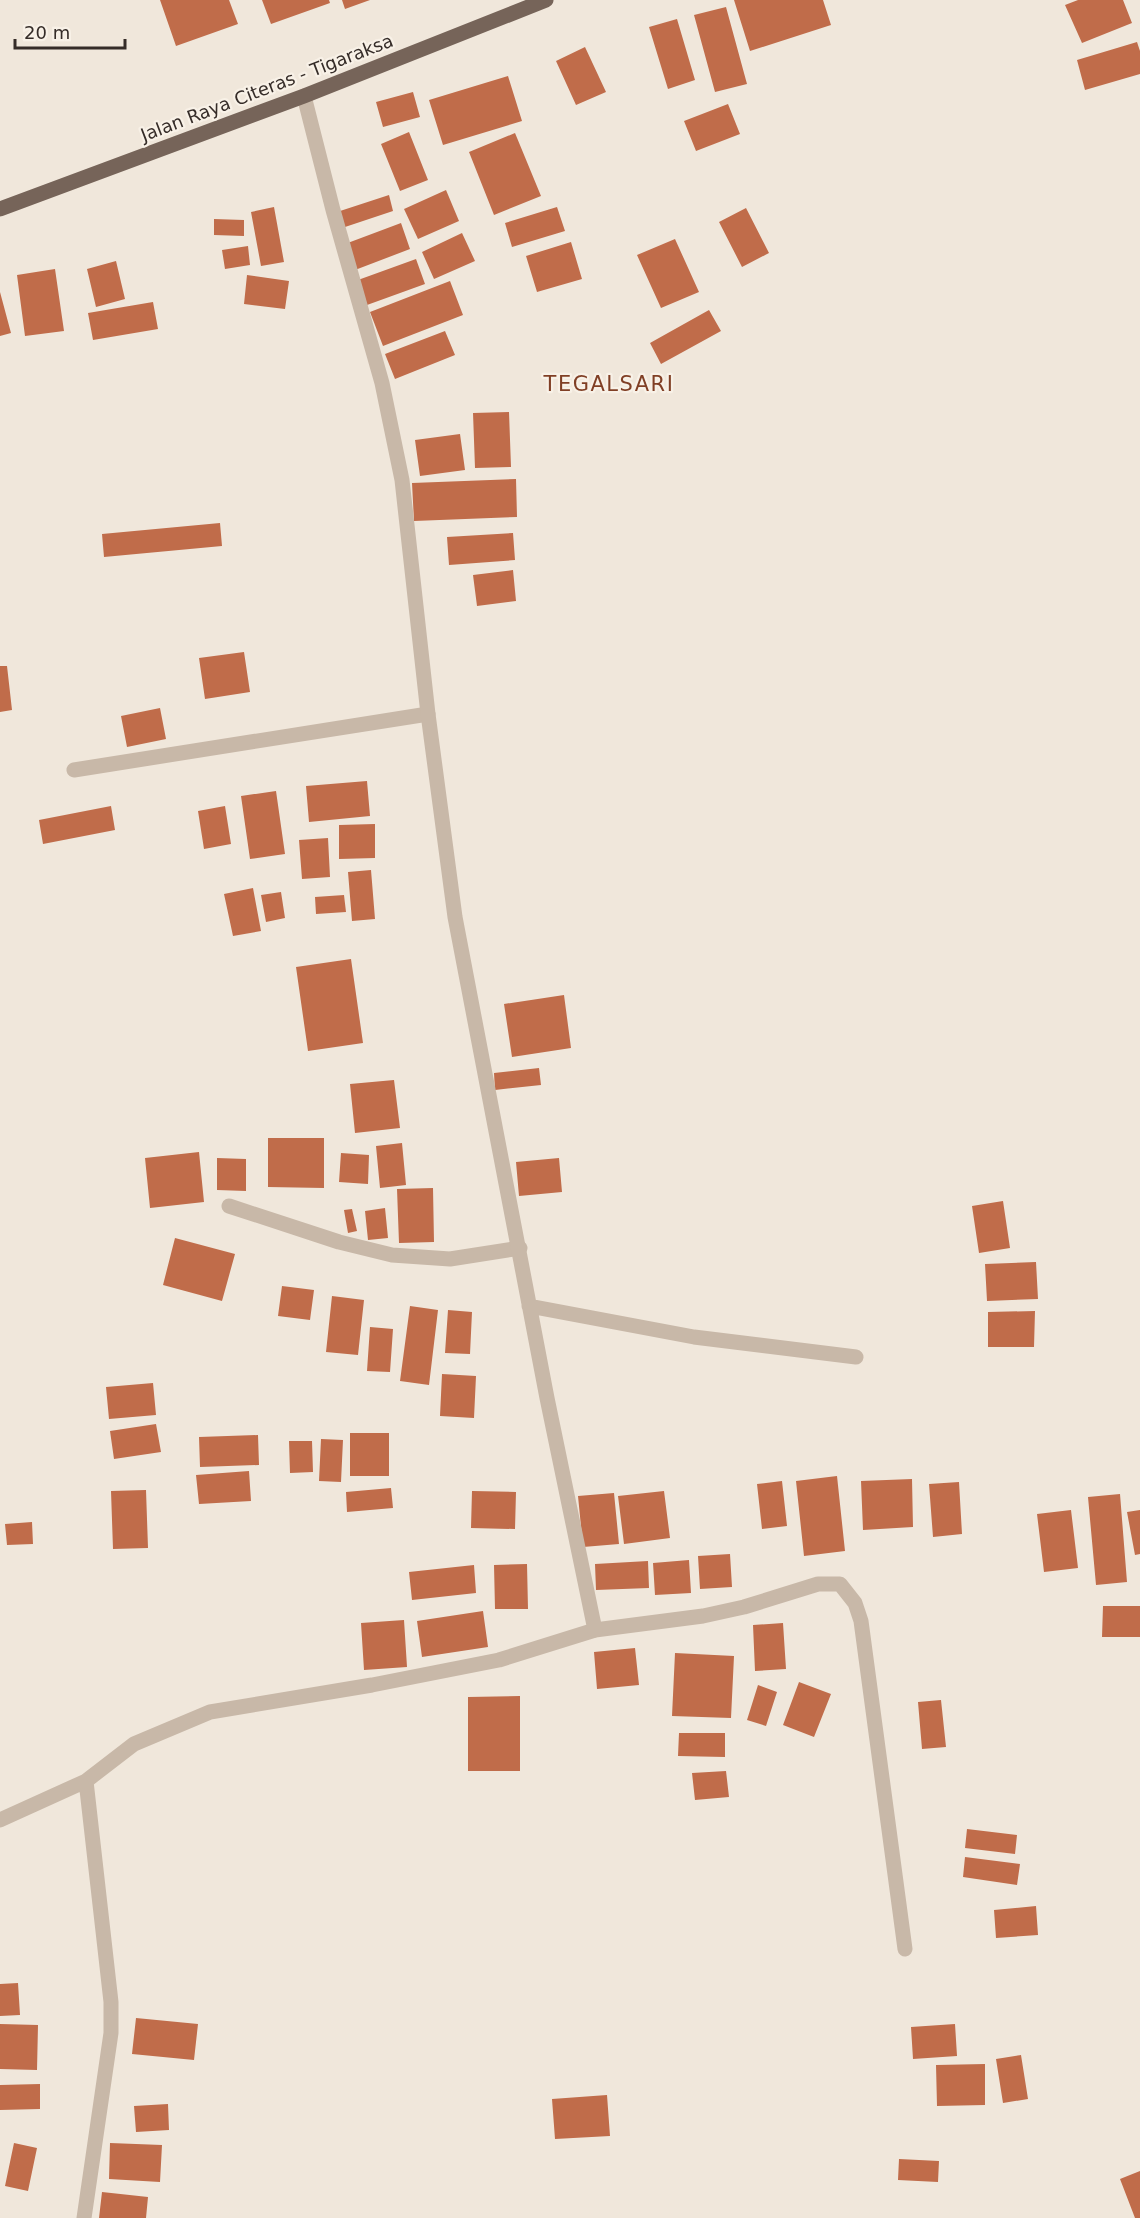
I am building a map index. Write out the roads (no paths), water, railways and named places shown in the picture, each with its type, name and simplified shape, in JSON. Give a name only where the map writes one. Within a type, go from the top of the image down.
[{"type":"main road","name":"Jalan Raya Citeras - Tigaraksa","points":[[0,210],[304,96],[546,0]]},
{"type":"street","points":[[304,96],[333,210],[382,383],[402,480],[428,714],[455,917],[520,1248],[529,1305],[595,1630]]},
{"type":"street","points":[[74,770],[428,714]]},
{"type":"street","points":[[229,1206],[339,1242],[392,1255],[450,1259],[520,1248]]},
{"type":"street","points":[[529,1305],[694,1337],[856,1357]]},
{"type":"street","points":[[0,1820],[86,1781],[134,1744],[210,1712],[499,1660],[595,1630],[703,1616],[744,1607],[818,1584],[840,1584],[855,1603],[861,1621],[905,1949]]},
{"type":"street","points":[[84,2218],[111,2033],[111,2002],[86,1781]]},
{"type":"district","name":"TEGALSARI","points":[[609,384]]}]
